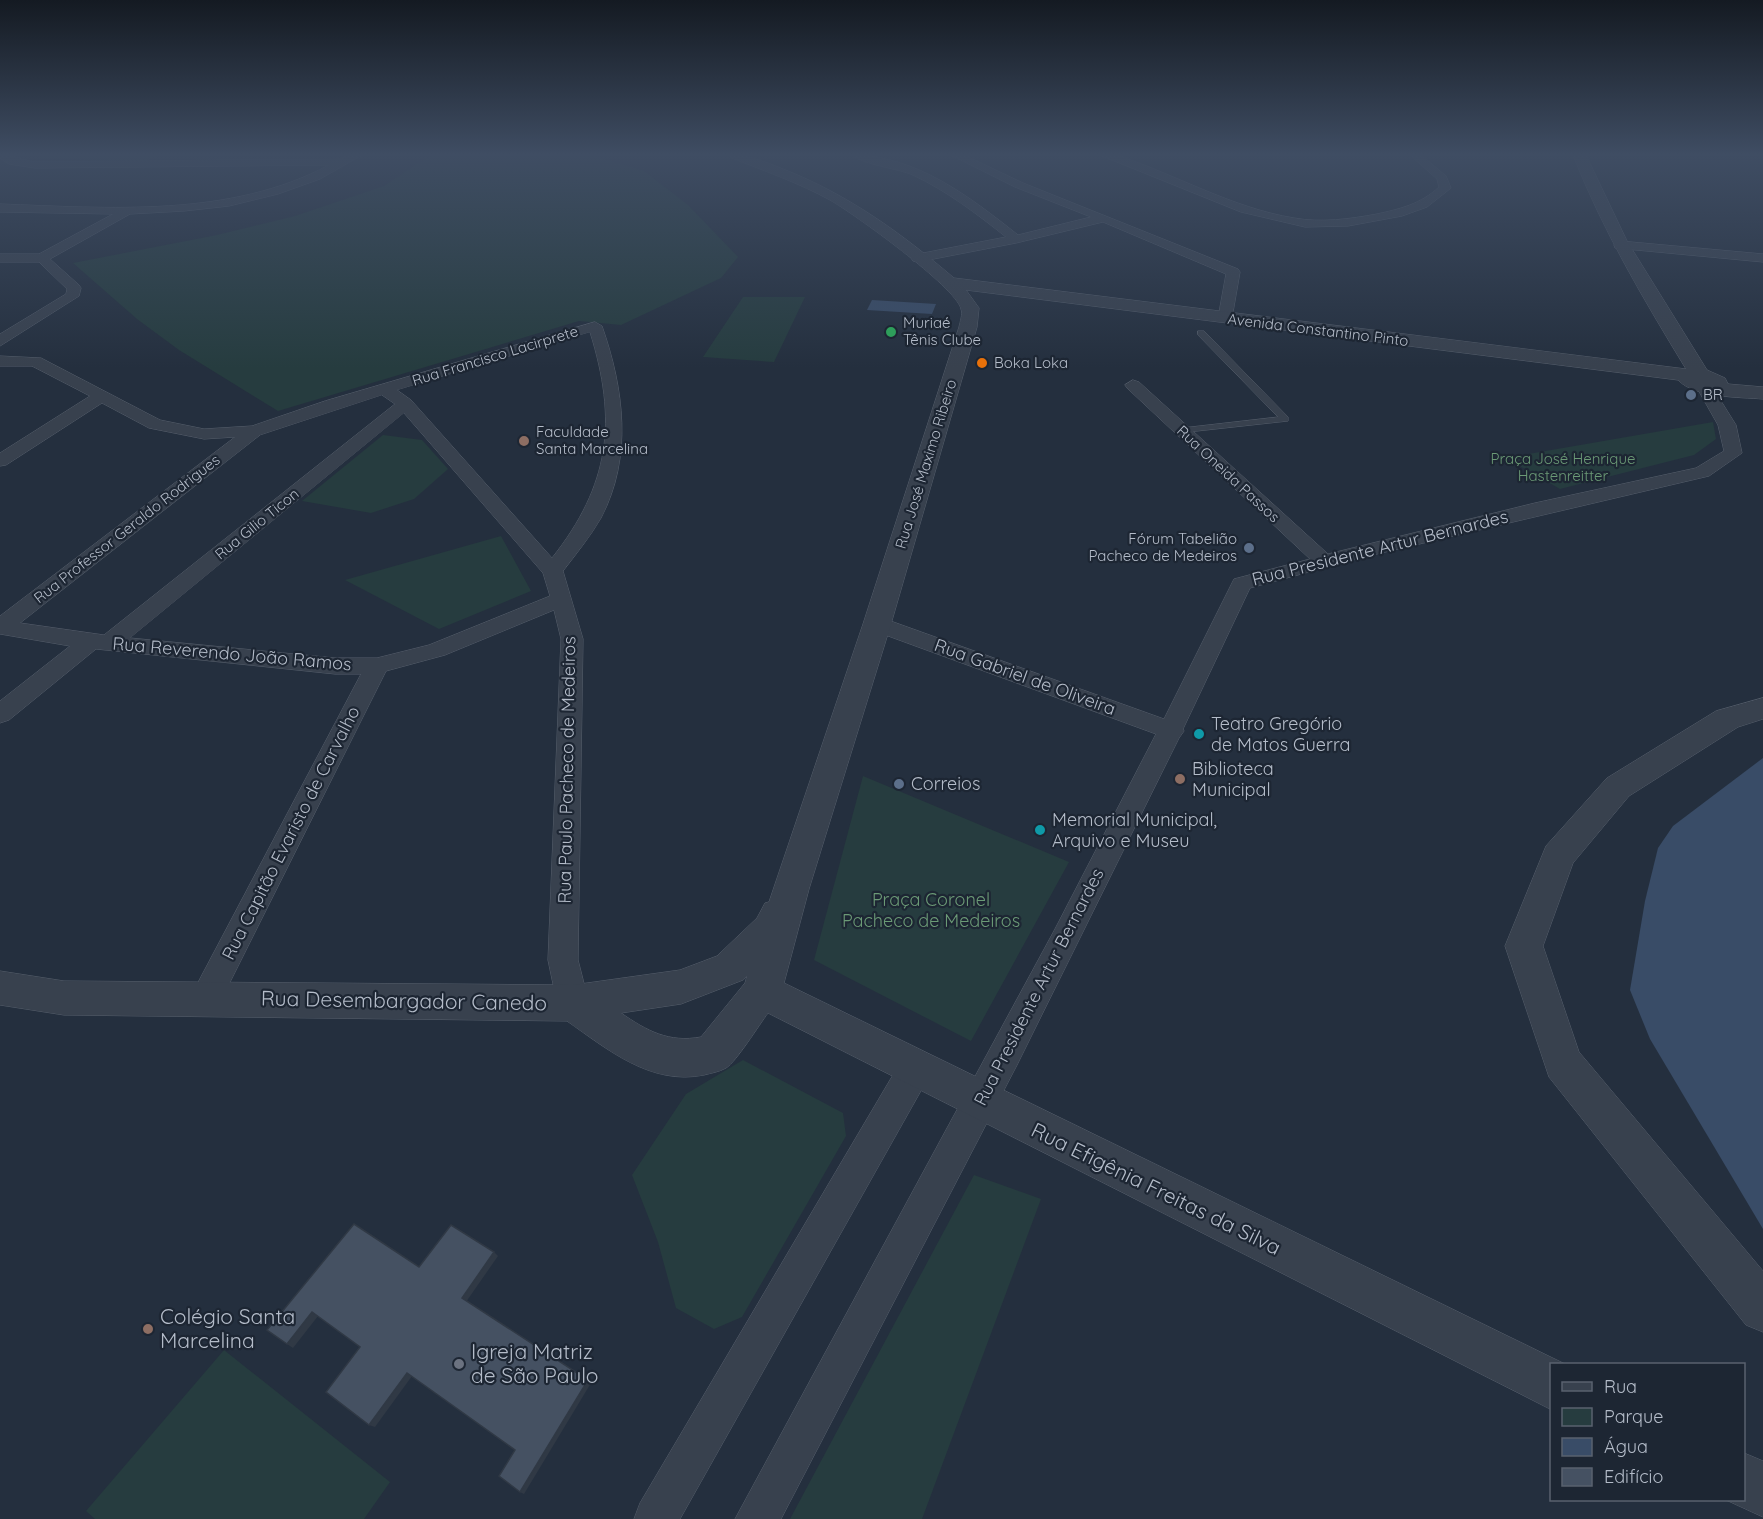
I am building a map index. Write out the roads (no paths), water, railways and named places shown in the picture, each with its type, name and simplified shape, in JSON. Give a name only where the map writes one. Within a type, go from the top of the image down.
[{"type":"street","points":[[0,258],[42,258],[100,226]]},
{"type":"street","name":"Rua José Maximo Ribeiro","points":[[791,889],[877,624],[968,327],[980,308],[963,297],[949,283],[877,226]]},
{"type":"street","points":[[1000,226],[1016,239]]},
{"type":"street","points":[[918,258],[1071,226]]},
{"type":"street","points":[[1123,226],[1233,272],[1225,318]]},
{"type":"street","points":[[1611,226],[1703,381]]},
{"type":"street","points":[[1620,245],[1763,258]]},
{"type":"street","points":[[0,341],[72,296],[74,288],[42,258]]},
{"type":"street","name":"Avenida Constantino Pinto","points":[[949,283],[1141,317],[1225,318],[1656,376]]},
{"type":"street","points":[[1012,309],[1070,317]]},
{"type":"street","name":"Rua Francisco Lacirprete","points":[[254,431],[595,326],[602,346],[616,413],[610,466],[595,511],[553,571]]},
{"type":"street","name":"Avenida Constantino Pinto","points":[[1181,330],[1703,381],[1763,383]]},
{"type":"street","points":[[0,362],[35,361],[155,424],[204,434],[254,431]]},
{"type":"street","name":"Avenida Constantino Pinto","points":[[1703,381],[1763,393]]},
{"type":"street","name":"Rua Presidente Artur Bernardes","points":[[758,1519],[980,1102],[1172,731],[1241,584],[1535,509],[1702,472],[1733,453],[1727,425],[1703,381]]},
{"type":"street","name":"Rua Oneida Passos","points":[[1133,386],[1324,561]]},
{"type":"street","name":"Rua Paulo Pacheco de Medeiros","points":[[385,389],[405,405],[553,571],[562,599],[572,639],[563,960],[573,1003]]},
{"type":"street","points":[[0,461],[102,396]]},
{"type":"street","name":"Rua Gilio Ticon","points":[[0,714],[100,642],[405,405]]},
{"type":"street","name":"Rua Professor Geraldo Rodrigues","points":[[0,626],[254,431]]},
{"type":"street","name":"Rua Reverendo João Ramos","points":[[0,626],[56,637],[100,642],[335,666],[378,666],[437,650],[562,599]]},
{"type":"street","name":"Rua Gabriel de Oliveira","points":[[877,624],[1172,731]]},
{"type":"street","name":"Rua Capitão Evaristo de Carvalho","points":[[205,1000],[378,666]]},
{"type":"street","points":[[1763,708],[1727,718],[1618,787],[1558,856],[1524,946],[1563,1063],[1763,1308]]},
{"type":"street","points":[[573,1003],[681,987],[730,968],[770,929],[791,889]]},
{"type":"street","points":[[762,991],[791,889]]},
{"type":"street","name":"Rua Desembargador Canedo","points":[[0,988],[64,998],[573,1003],[617,1033],[647,1049],[657,1054],[681,1059],[713,1054],[762,991]]},
{"type":"street","name":"Rua Efigênia Freitas da Silva","points":[[762,991],[980,1102],[1550,1385]]},
{"type":"street","points":[[656,1519],[915,1069]]},
{"type":"street","points":[[1745,1481],[1763,1490]]},
{"type":"lane","points":[[1182,430],[1285,419],[1201,333]]},
{"type":"water","points":[[872,300],[936,304],[932,314],[867,310]]},
{"type":"water","points":[[1763,758],[1763,1229],[1650,1039],[1630,990],[1645,901],[1658,848],[1673,826]]},
{"type":"place","name":"Muriaé Tênis Clube","points":[[891,332]]},
{"type":"place","name":"Boka Loka","points":[[982,363]]},
{"type":"place","name":"BR","points":[[1691,395]]},
{"type":"place","name":"Faculdade Santa Marcelina","points":[[524,441]]},
{"type":"place","name":"Fórum Tabelião Pacheco de Medeiros","points":[[1249,548]]},
{"type":"place","name":"Teatro Gregório de Matos Guerra","points":[[1199,734]]},
{"type":"place","name":"Biblioteca Municipal","points":[[1180,779]]},
{"type":"place","name":"Correios","points":[[899,784]]},
{"type":"place","name":"Memorial Municipal, Arquivo e Museu","points":[[1040,830]]},
{"type":"place","name":"Colégio Santa Marcelina","points":[[148,1329]]},
{"type":"place","name":"Igreja Matriz de São Paulo","points":[[459,1364]]},
{"type":"park label","name":"Praça José Henrique Hastenreitter","points":[[1563,468]]},
{"type":"park label","name":"Praça Coronel Pacheco de Medeiros","points":[[931,910]]}]
